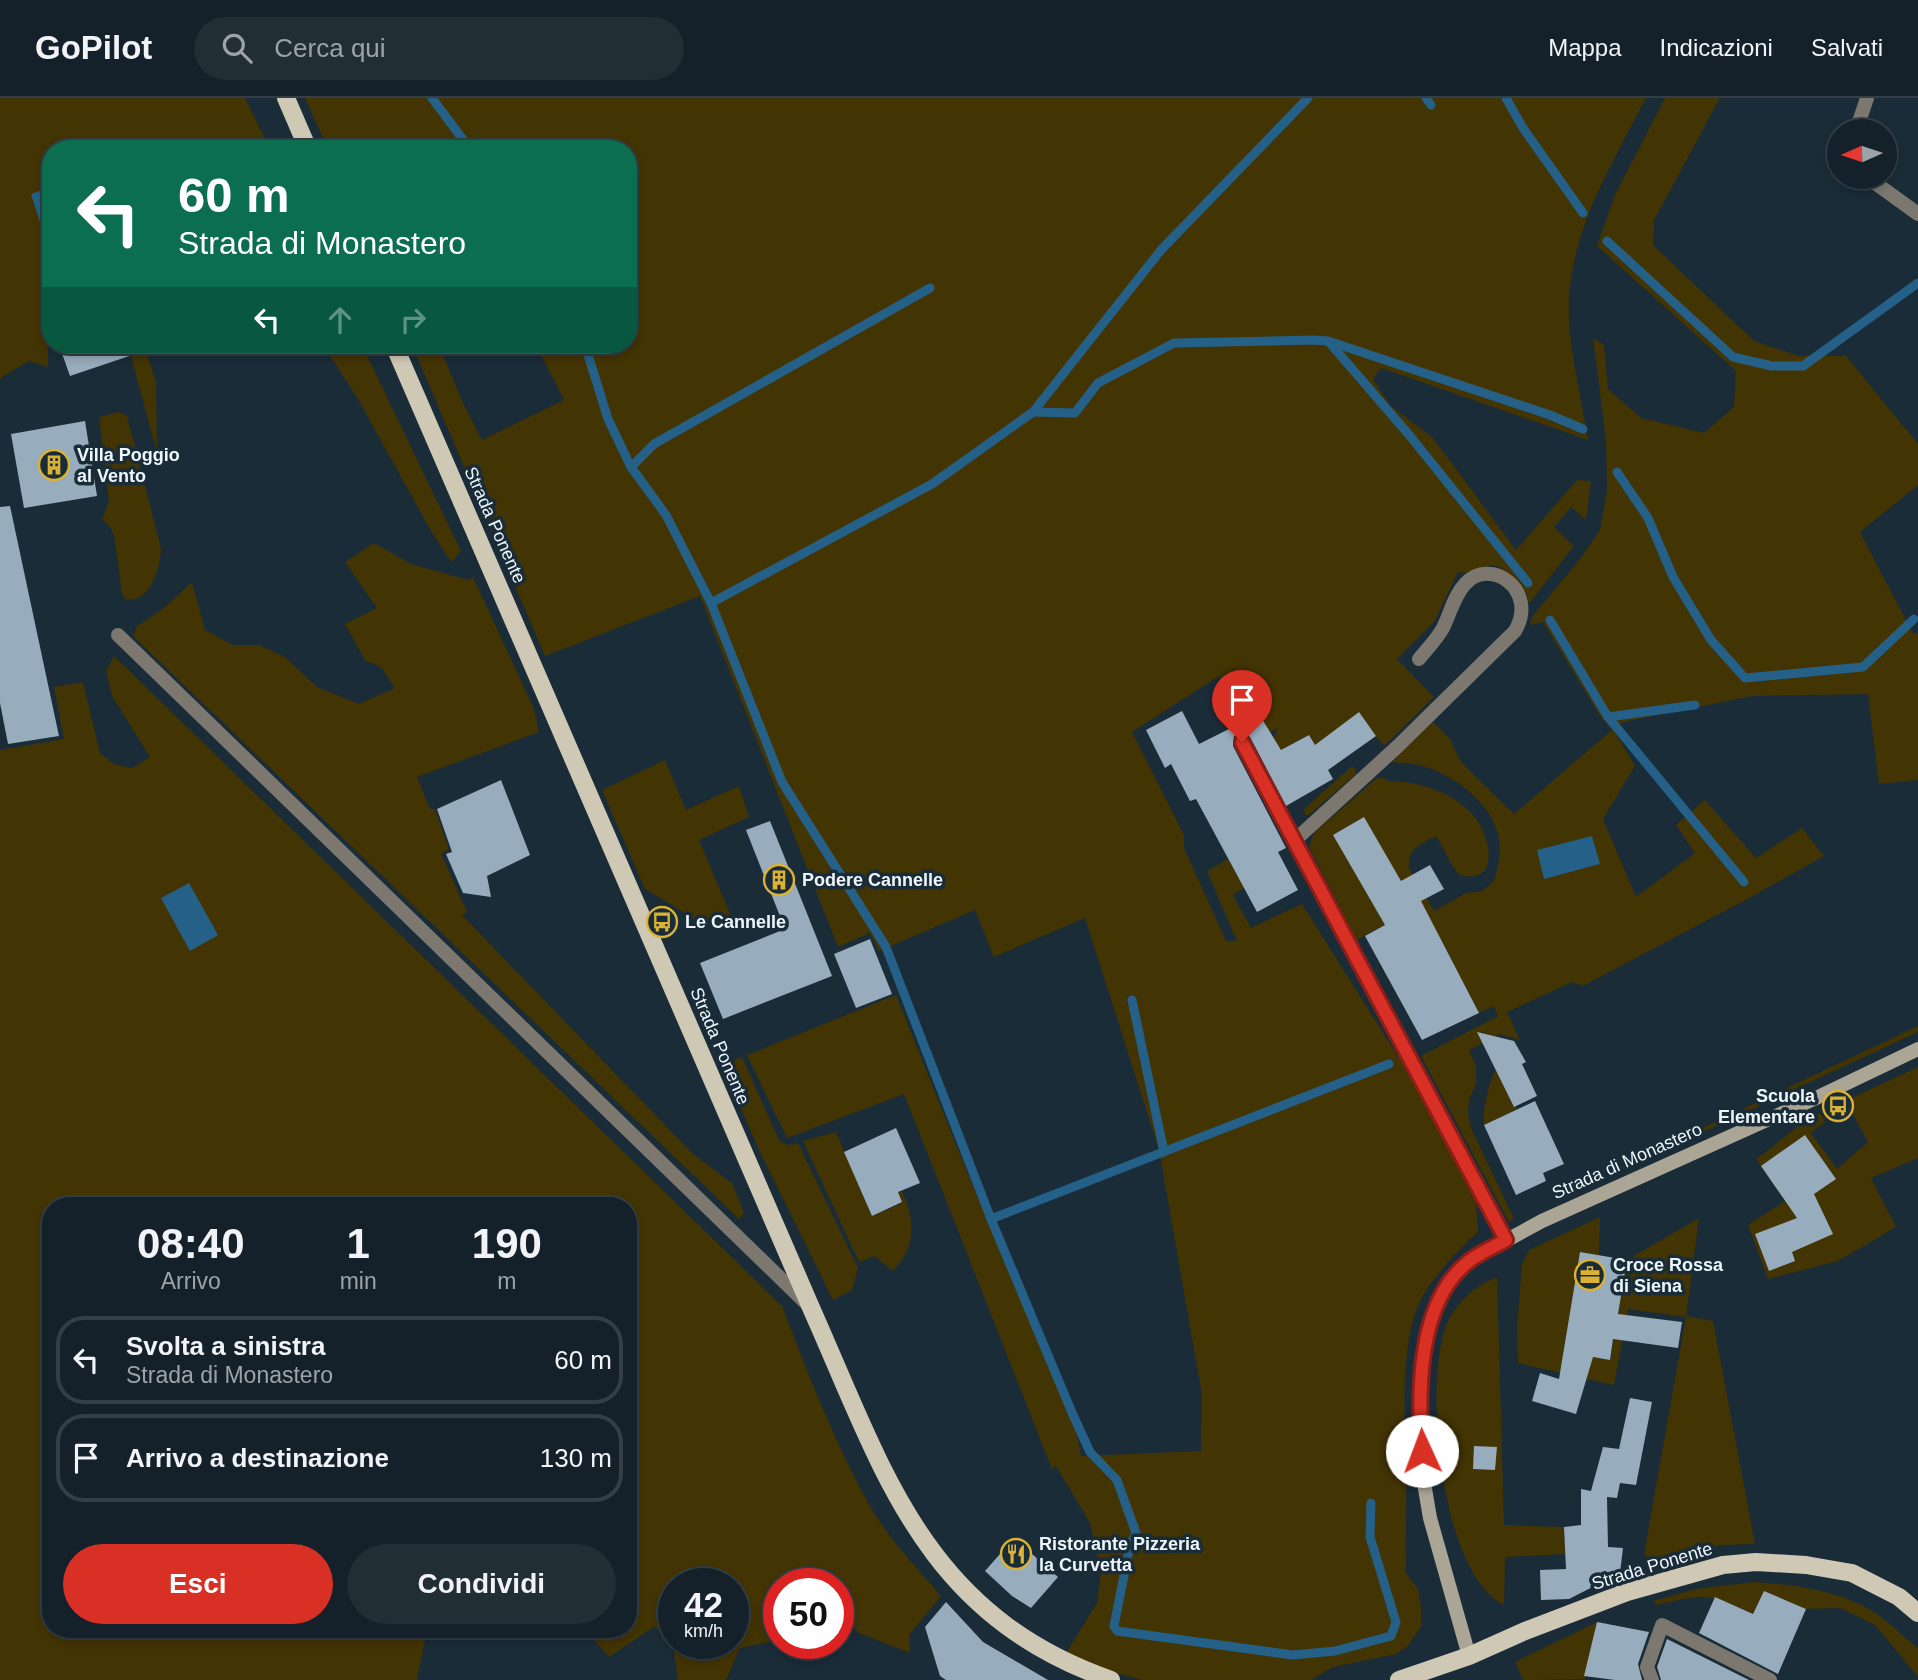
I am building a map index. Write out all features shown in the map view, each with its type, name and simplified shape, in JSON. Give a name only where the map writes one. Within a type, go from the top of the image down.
[{"type":"main road","points":[[286,98],[304,140]]},
{"type":"main road","name":"Strada Ponente","points":[[398,354],[812,1310],[900,1503],[930,1550],[970,1595],[1022,1637],[1069,1664],[1111,1680]]},
{"type":"main road","name":"Strada di Monastero","points":[[1469,1656],[1437,1548],[1423,1477],[1420,1425],[1421,1361],[1432,1319],[1447,1286],[1468,1262],[1542,1221],[1918,1049]]},
{"type":"main road","name":"Strada Ponente","points":[[1399,1680],[1469,1656],[1525,1631],[1627,1592],[1723,1565],[1756,1562],[1806,1565],[1852,1573],[1899,1597],[1918,1613]]},
{"type":"street","points":[[1860,119],[1867,98]]},
{"type":"street","points":[[1884,189],[1918,214]]},
{"type":"street","points":[[1294,841],[1397,747],[1515,631],[1522,619],[1523,606],[1517,590],[1492,573],[1466,582],[1441,632],[1419,659]]},
{"type":"street","points":[[118,635],[812,1310]]},
{"type":"street","points":[[1242,742],[1506,1240]]},
{"type":"street","points":[[1651,1680],[1647,1667],[1662,1625],[1770,1680]]},
{"type":"shaded area","points":[[0,98],[245,98],[266,140],[42,140],[42,354],[48,354],[48,367],[29,361],[2,377],[0,381]]},
{"type":"shaded area","points":[[305,98],[1646,98],[1599,189],[1574,261],[1569,323],[1588,440],[1381,368],[1373,379],[1391,406],[1433,438],[1516,550],[1577,480],[1591,481],[1586,520],[1571,507],[1554,527],[1574,546],[1529,604],[1526,592],[1500,567],[1492,565],[1464,573],[1458,572],[1434,622],[1397,659],[1434,697],[1384,746],[1376,736],[1325,764],[1308,735],[1265,759],[1278,728],[1270,732],[1250,699],[1261,692],[1248,671],[1224,685],[1219,676],[1132,732],[1184,835],[1184,848],[1226,941],[1237,941],[1207,871],[1228,859],[1244,888],[1233,895],[1251,928],[1302,904],[1411,1073],[1476,1201],[1478,1232],[1450,1260],[1425,1292],[1415,1313],[1409,1338],[1405,1395],[1406,1573],[1418,1589],[1421,1626],[1408,1646],[1396,1654],[1333,1667],[1311,1680],[1143,1680],[1099,1669],[1066,1653],[1097,1603],[1101,1572],[1090,1523],[1056,1466],[1052,1469],[904,1094],[787,1138],[747,1055],[896,995],[1077,1435],[1081,1456],[1201,1451],[1202,1395],[1159,1150],[1085,918],[994,957],[975,910],[879,951],[870,933],[838,947],[700,596],[545,656],[416,354],[443,354],[482,440],[564,400],[541,354],[637,354],[637,140],[324,140]]},
{"type":"shaded area","points":[[1665,98],[1720,98],[1654,220],[1653,245],[1754,341],[1799,356],[1846,356],[1918,444],[1918,485],[1860,532],[1913,634],[1918,633],[1918,780],[1879,784],[1868,694],[1752,696],[1624,722],[1613,729],[1635,766],[1603,819],[1636,897],[1695,853],[1676,825],[1705,800],[1756,858],[1802,828],[1824,856],[1583,986],[1572,982],[1507,1012],[1520,1040],[1500,1034],[1469,1050],[1476,1066],[1476,1083],[1469,1100],[1471,1128],[1514,1219],[1509,1222],[1421,1056],[1498,1016],[1494,1006],[1479,1013],[1422,904],[1357,940],[1309,847],[1314,833],[1376,779],[1382,777],[1388,781],[1420,785],[1450,797],[1475,817],[1483,831],[1489,856],[1482,873],[1465,876],[1455,869],[1436,836],[1416,848],[1410,856],[1409,868],[1434,911],[1466,893],[1482,891],[1494,881],[1500,855],[1498,835],[1484,806],[1465,788],[1430,768],[1392,762],[1433,722],[1450,739],[1461,762],[1514,814],[1612,730],[1600,716],[1543,622],[1530,625],[1532,617],[1580,559],[1600,530],[1607,490],[1606,440],[1593,338],[1604,345],[1608,389],[1641,418],[1704,433],[1734,407],[1736,371],[1597,246],[1615,195]]},
{"type":"shaded area","points":[[130,354],[147,354],[156,382],[157,453]]},
{"type":"shaded area","points":[[329,354],[366,354],[461,551],[451,562],[431,531],[358,399]]},
{"type":"shaded area","points":[[120,412],[127,416],[161,548],[159,565],[152,583],[147,591],[134,599],[125,599],[122,593],[114,535],[102,519],[109,502],[99,417]]},
{"type":"shaded area","points":[[374,543],[411,564],[468,580],[473,577],[534,709],[539,732],[417,777],[430,809],[435,809],[449,849],[441,854],[467,912],[462,915],[693,1154],[732,1183],[744,1213],[739,1219],[133,636],[137,626],[164,608],[192,582],[205,630],[233,645],[259,645],[285,657],[317,687],[359,704],[395,688],[381,667],[365,660],[345,624],[377,608],[345,562]]},
{"type":"shaded area","points":[[114,656],[782,1306],[834,1434],[871,1508],[895,1543],[941,1596],[909,1635],[910,1653],[859,1633],[854,1628],[854,1568],[763,1568],[763,1643],[749,1646],[749,1568],[658,1568],[658,1629],[654,1627],[609,1657],[593,1638],[637,1638],[637,1197],[42,1197],[42,1638],[453,1638],[425,1639],[417,1680],[0,1680],[0,750],[64,739],[54,687],[83,682],[100,753],[114,764],[132,768],[150,757],[112,696],[106,671]]},
{"type":"shaded area","points":[[665,760],[686,810],[739,786],[749,817],[699,840],[731,916],[703,924],[645,889],[602,790]]},
{"type":"shaded area","points":[[1351,767],[1355,767],[1356,774],[1309,815],[1305,815],[1304,809]]},
{"type":"shaded area","points":[[1918,1026],[1918,1032],[1589,1185],[1630,1162]]},
{"type":"shaded area","points":[[742,1057],[779,1140],[788,1145],[798,1143],[858,1268],[852,1290],[833,1300],[760,1152],[722,1065]]},
{"type":"shaded area","points":[[1918,1067],[1918,1158],[1871,1178],[1896,1227],[1838,1261],[1768,1279],[1748,1225],[1785,1201],[1756,1159],[1820,1113],[1825,1122],[1811,1133],[1837,1169],[1868,1142],[1848,1105],[1832,1113],[1830,1108]]},
{"type":"shaded area","points":[[1496,1070],[1517,1109],[1484,1125],[1487,1096]]},
{"type":"shaded area","points":[[836,1132],[872,1216],[902,1203],[898,1193],[902,1191],[911,1223],[910,1243],[892,1271],[875,1256],[859,1262],[803,1141]]},
{"type":"shaded area","points":[[1600,1217],[1599,1255],[1580,1252],[1564,1353],[1610,1360],[1627,1260],[1699,1218],[1686,1316],[1713,1321],[1755,1544],[1722,1545],[1656,1560],[1650,1560],[1644,1554],[1686,1317],[1628,1309],[1614,1385],[1518,1363],[1517,1326],[1522,1264],[1529,1250]]},
{"type":"shaded area","points":[[1497,1277],[1504,1525],[1564,1527],[1565,1554],[1505,1557],[1504,1605],[1483,1587],[1465,1557],[1452,1520],[1443,1478],[1436,1393],[1439,1357],[1449,1320],[1466,1297],[1480,1285]]},
{"type":"shaded area","points":[[1754,1582],[1820,1591],[1866,1607],[1918,1648],[1918,1677],[1875,1625],[1840,1608],[1806,1609],[1764,1591],[1753,1614],[1706,1597],[1686,1598],[1657,1605],[1653,1601],[1696,1589]]},
{"type":"shaded area","points":[[1597,1622],[1585,1679],[1523,1680],[1515,1662]]},
{"type":"shaded area","points":[[675,1659],[735,1659],[726,1680],[678,1680]]},
{"type":"water","points":[[42,190],[42,229],[31,194]]},
{"type":"water","points":[[1592,836],[1600,864],[1544,879],[1537,850]]},
{"type":"water","points":[[189,883],[218,935],[190,951],[161,898]]},
{"type":"building","points":[[62,354],[135,354],[70,376]]},
{"type":"building","name":"Villa Poggio al Vento","points":[[85,421],[97,496],[24,508],[11,434]]},
{"type":"building","points":[[10,506],[59,736],[8,744],[0,703],[0,507]]},
{"type":"building","points":[[1248,671],[1261,693],[1237,707],[1224,685]]},
{"type":"building","points":[[1182,711],[1199,744],[1259,714],[1281,750],[1309,735],[1315,745],[1359,712],[1376,736],[1328,770],[1333,779],[1286,806],[1250,737],[1243,732],[1234,736],[1233,746],[1286,848],[1278,852],[1298,890],[1257,912],[1196,799],[1190,801],[1171,764],[1165,768],[1146,730]]},
{"type":"building","points":[[501,780],[530,855],[487,876],[491,897],[463,893],[446,854],[452,852],[437,809]]},
{"type":"building","points":[[1364,817],[1401,881],[1430,865],[1444,889],[1421,901],[1479,1013],[1422,1040],[1365,936],[1385,925],[1333,835]]},
{"type":"building","name":"Podere Cannelle","points":[[770,821],[832,976],[723,1019],[700,963],[785,929],[746,830]]},
{"type":"building","points":[[870,939],[892,994],[856,1008],[834,954]]},
{"type":"building","points":[[1477,1032],[1514,1041],[1526,1062],[1522,1064],[1537,1096],[1514,1107]]},
{"type":"building","points":[[1535,1101],[1564,1164],[1543,1173],[1546,1181],[1516,1195],[1484,1125]]},
{"type":"building","points":[[896,1128],[920,1183],[898,1192],[902,1202],[872,1216],[844,1152]]},
{"type":"building","points":[[1805,1135],[1836,1179],[1814,1194],[1833,1234],[1792,1252],[1795,1261],[1769,1271],[1755,1234],[1797,1218],[1761,1166]]},
{"type":"building","points":[[1580,1252],[1627,1260],[1618,1314],[1682,1322],[1678,1348],[1613,1339],[1610,1360],[1593,1357],[1576,1414],[1532,1401],[1540,1373],[1559,1379]]},
{"type":"building","points":[[1630,1398],[1652,1402],[1636,1485],[1620,1483],[1617,1498],[1607,1497],[1608,1547],[1623,1548],[1620,1573],[1569,1599],[1541,1600],[1540,1570],[1566,1569],[1564,1527],[1581,1525],[1581,1489],[1591,1491],[1603,1447],[1619,1449]]},
{"type":"building","points":[[1474,1446],[1497,1447],[1495,1470],[1473,1469]]},
{"type":"building","name":"Ristorante Pizzeria la Curvetta","points":[[1014,1538],[1058,1577],[1031,1608],[1012,1596],[985,1571]]},
{"type":"building","points":[[1764,1591],[1806,1609],[1778,1674],[1699,1633],[1715,1597],[1753,1614]]},
{"type":"building","points":[[946,1602],[983,1642],[1048,1680],[946,1680],[940,1676],[925,1627]]},
{"type":"building","points":[[1597,1622],[1649,1632],[1638,1664],[1642,1680],[1584,1676]]},
{"type":"building","points":[[1667,1639],[1749,1680],[1661,1680],[1657,1667]]},
{"type":"waterway","points":[[432,98],[463,140]]},
{"type":"waterway","points":[[711,603],[932,484],[1033,412],[1161,250],[1308,98]]},
{"type":"waterway","points":[[1426,98],[1431,105]]},
{"type":"waterway","points":[[1506,98],[1523,128],[1583,213]]},
{"type":"waterway","points":[[1607,241],[1733,357],[1772,366],[1803,366],[1918,283]]},
{"type":"waterway","points":[[631,467],[654,444],[930,288]]},
{"type":"waterway","points":[[1033,412],[1075,413],[1098,383],[1174,343],[1313,340],[1328,341],[1550,415],[1583,429]]},
{"type":"waterway","points":[[1329,342],[1410,436],[1528,583]]},
{"type":"waterway","points":[[588,354],[608,419],[631,467],[666,515],[711,603],[782,782],[886,947],[991,1219],[1073,1415],[1090,1452],[1117,1480],[1136,1533],[1130,1545],[1114,1626],[1117,1631],[1293,1655],[1335,1651],[1391,1636],[1396,1622],[1370,1537],[1371,1503]]},
{"type":"waterway","points":[[1617,472],[1648,518],[1673,577],[1711,640],[1745,678],[1863,667],[1914,619]]},
{"type":"waterway","points":[[1550,620],[1608,717],[1744,882]]},
{"type":"waterway","points":[[1608,717],[1695,705]]},
{"type":"waterway","points":[[1132,1000],[1164,1152]]},
{"type":"waterway","points":[[991,1219],[1389,1064]]},
{"type":"place","name":"Villa Poggio al Vento","points":[[54,465]]},
{"type":"place","name":"Podere Cannelle","points":[[779,880]]},
{"type":"place","name":"Le Cannelle","points":[[662,922]]},
{"type":"place","name":"Scuola Elementare","points":[[1838,1106]]},
{"type":"place","name":"Croce Rossa di Siena","points":[[1590,1275]]},
{"type":"place","name":"Ristorante Pizzeria la Curvetta","points":[[1016,1554]]},
{"type":"route","points":[[1242,742],[1506,1240],[1468,1262],[1447,1286],[1432,1319],[1421,1361],[1422,1451]]}]
